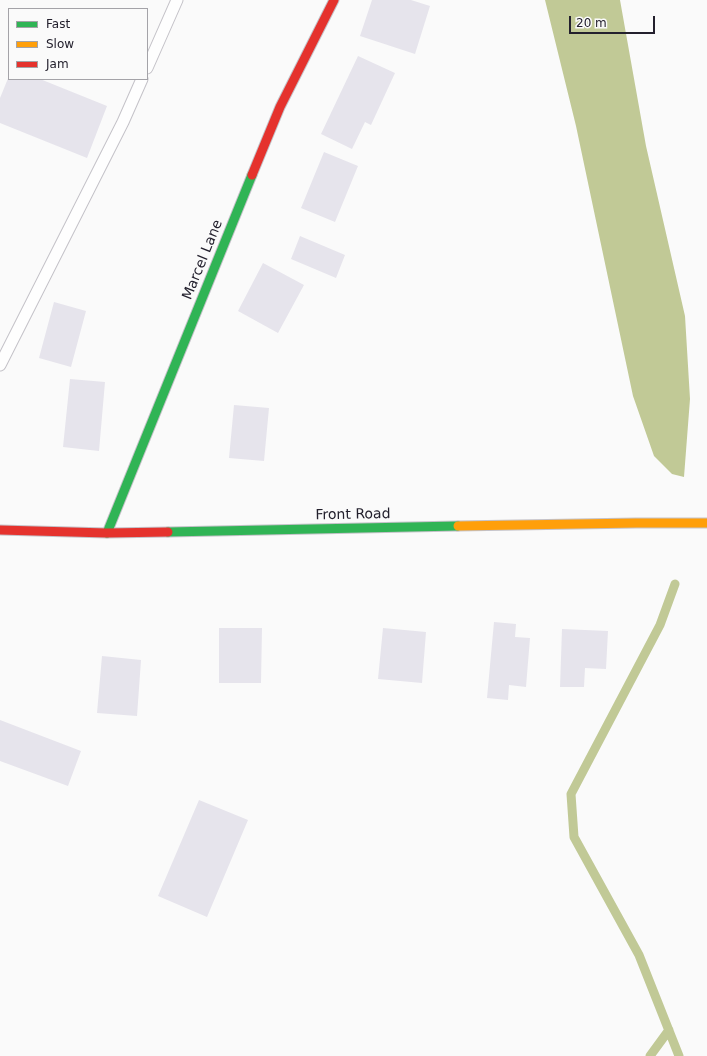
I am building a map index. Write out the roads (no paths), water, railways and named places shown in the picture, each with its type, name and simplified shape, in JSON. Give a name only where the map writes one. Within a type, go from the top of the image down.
[{"type":"main road","name":"Marcel Lane","points":[[107,533],[280,107],[334,0]]},
{"type":"main road","name":"Front Road","points":[[0,530],[107,533],[702,523]]},
{"type":"lane","points":[[148,66],[177,0]]},
{"type":"lane","points":[[0,366],[123,122],[142,80]]},
{"type":"waterway","points":[[675,584],[660,625],[571,794],[574,837],[639,955],[679,1056]]},
{"type":"waterway","points":[[650,1056],[669,1030]]}]
